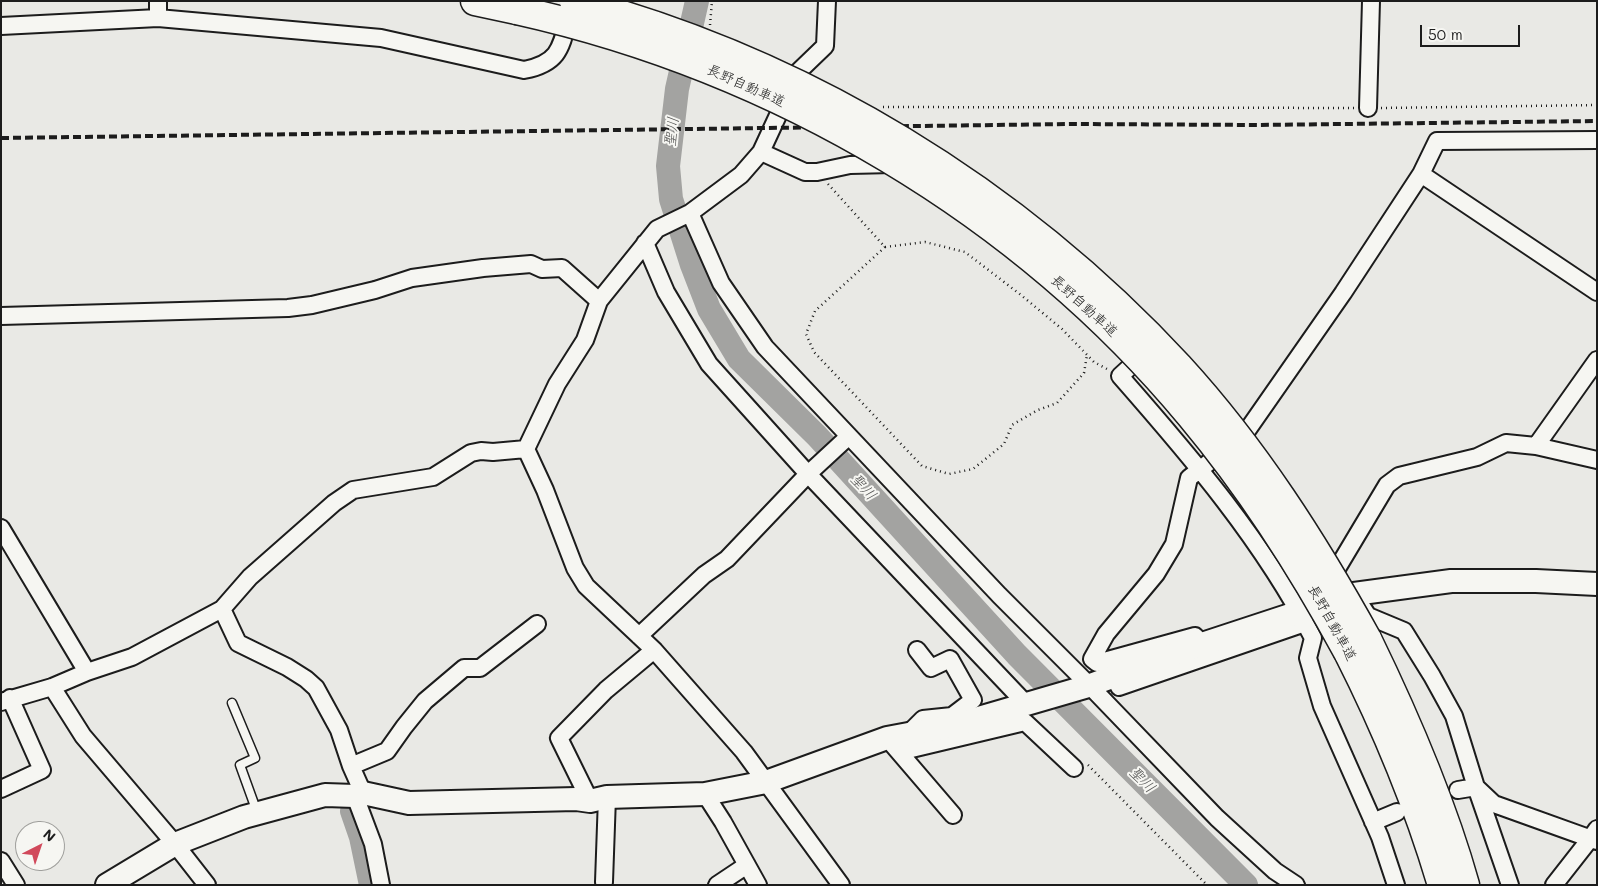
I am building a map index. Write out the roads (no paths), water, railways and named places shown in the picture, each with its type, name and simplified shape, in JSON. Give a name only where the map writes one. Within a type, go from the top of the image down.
[{"type":"highway","name":"長野自動車道","points":[[475,1],[606,32],[732,79],[790,105],[894,162],[1009,242],[1060,284],[1137,356],[1191,416],[1242,481],[1287,546],[1308,581],[1358,646],[1404,718],[1433,787],[1465,885]]},
{"type":"highway","name":"長野自動車道","points":[[574,1],[703,42],[824,96],[900,139],[1032,231],[1122,311],[1180,369],[1258,464],[1305,533],[1358,646],[1367,689],[1418,810],[1442,885]]},
{"type":"street","points":[[158,1],[158,18]]},
{"type":"street","points":[[1,26],[158,18],[381,38],[524,70],[548,62],[556,55],[574,1]]},
{"type":"street","points":[[608,1],[704,31],[798,72]]},
{"type":"street","points":[[526,449],[557,384],[585,340],[599,301],[657,229],[690,213],[741,175],[760,152],[798,72],[825,46],[827,1]]},
{"type":"street","points":[[1368,108],[1371,1]]},
{"type":"street","points":[[1202,651],[1195,636],[1097,663],[1092,659],[1106,634],[1156,574],[1174,544],[1189,478],[1244,435],[1343,293],[1421,174],[1438,141],[1597,140]]},
{"type":"street","points":[[760,152],[805,172],[817,172],[850,165],[951,162],[1060,244],[1160,338],[1210,392],[1292,498],[1368,616],[1404,631],[1414,646],[1454,716],[1476,788],[1510,885]]},
{"type":"street","points":[[1421,174],[1597,292]]},
{"type":"street","points":[[690,213],[721,283],[765,347],[999,595],[1217,818],[1275,870],[1296,885]]},
{"type":"street","points":[[645,243],[666,292],[709,364],[808,474],[1032,703]]},
{"type":"street","points":[[1,316],[288,308],[312,305],[375,290],[412,278],[483,268],[531,264],[542,269],[562,268],[599,301]]},
{"type":"street","points":[[1160,338],[1120,376],[1200,468],[1253,539],[1302,617],[1313,638],[1308,658],[1322,706],[1380,837],[1396,885]]},
{"type":"street","points":[[1536,446],[1597,360]]},
{"type":"street","points":[[639,636],[704,575],[727,559],[808,474],[848,437]]},
{"type":"street","points":[[1338,567],[1386,485],[1399,476],[1477,457],[1506,443],[1536,446],[1597,460]]},
{"type":"street","points":[[1,789],[42,770],[6,700],[52,687],[87,672],[132,657],[222,609],[250,577],[334,503],[353,490],[434,477],[471,453],[481,450],[493,452],[526,449]]},
{"type":"street","points":[[526,449],[545,490],[576,568],[586,586],[654,650],[744,752],[841,885]]},
{"type":"street","points":[[1,528],[87,672]]},
{"type":"street","points":[[119,882],[175,844],[244,817],[326,795],[359,794],[409,803],[599,799],[705,794],[766,782],[1202,651],[1302,617],[1354,594],[1451,581],[1597,584]]},
{"type":"street","points":[[222,609],[238,643],[287,667],[306,679],[316,688],[340,730],[373,844],[379,884]]},
{"type":"street","points":[[351,766],[387,751],[425,701],[464,668],[480,668],[537,624]]},
{"type":"street","points":[[602,884],[599,799],[559,738],[606,690],[654,650]]},
{"type":"street","points":[[898,741],[924,719],[952,716],[973,700],[950,660],[930,668],[917,650]]},
{"type":"street","points":[[1118,687],[1202,651]]},
{"type":"street","points":[[52,687],[83,736],[175,844],[207,885]]},
{"type":"street","points":[[898,741],[1025,722],[1078,764]]},
{"type":"street","points":[[898,741],[953,815]]},
{"type":"street","points":[[1458,790],[1476,788],[1494,804],[1595,836],[1554,885]]},
{"type":"street","points":[[705,794],[758,885]]},
{"type":"street","points":[[1373,822],[1397,812]]},
{"type":"street","points":[[1,861],[16,885]]},
{"type":"street","points":[[716,885],[747,864]]},
{"type":"lane","points":[[232,703],[255,758],[240,765],[257,813]]},
{"type":"waterway","name":"聖川","points":[[697,1],[677,89],[668,166],[671,199],[692,265],[709,309],[739,359],[817,436],[1017,655],[1246,885]]},
{"type":"waterway","points":[[352,811],[361,837],[371,885]]},
{"type":"railway","points":[[1,138],[1071,124],[1258,125],[1597,121]]}]
